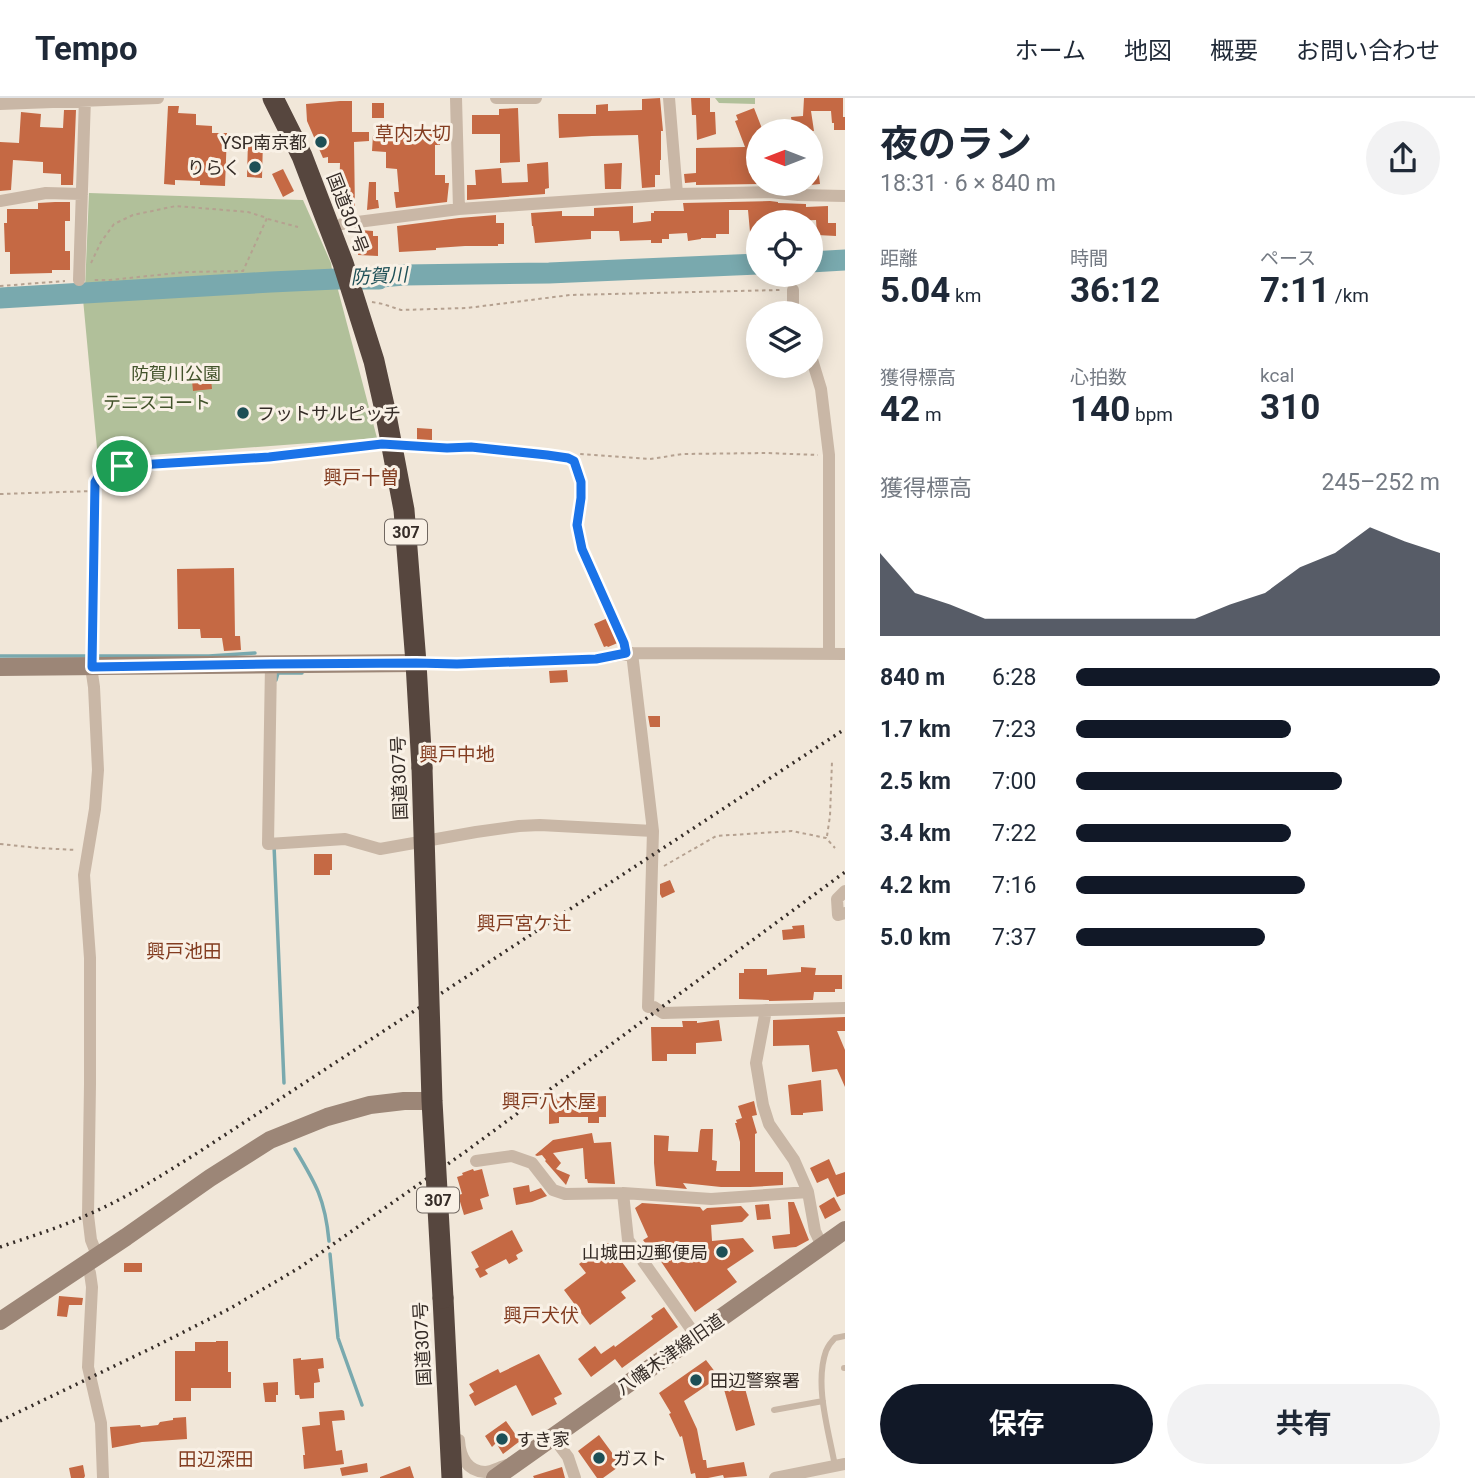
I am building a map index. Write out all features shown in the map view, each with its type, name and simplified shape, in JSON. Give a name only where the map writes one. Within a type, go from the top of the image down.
[{"type":"highway","name":"国道307号","points":[[273,98],[302,156],[343,262],[374,361],[404,510],[422,768],[432,1101],[452,1478]]},
{"type":"street","points":[[0,104],[158,98]]},
{"type":"street","points":[[456,98],[459,209]]},
{"type":"street","points":[[496,98],[536,98]]},
{"type":"street","points":[[669,98],[677,194]]},
{"type":"street","points":[[82,280],[85,99]]},
{"type":"street","points":[[342,224],[459,209],[677,194],[770,192],[845,196]]},
{"type":"street","points":[[0,201],[46,193],[82,194]]},
{"type":"street","points":[[793,290],[793,301]]},
{"type":"street","points":[[818,378],[830,455],[829,653]]},
{"type":"street","points":[[629,653],[653,831],[648,1006],[654,1006],[663,1013],[845,1008]]},
{"type":"street","points":[[0,667],[457,664],[596,659],[629,653],[845,654]]},
{"type":"street","points":[[271,664],[268,844],[345,839],[380,849],[529,825],[653,831]]},
{"type":"street","points":[[92,667],[98,770],[95,809],[84,875],[90,958],[88,1215],[92,1287],[89,1367],[101,1423],[103,1478]]},
{"type":"street","points":[[845,891],[837,899],[838,915],[845,914]]},
{"type":"street","points":[[766,1010],[756,1063],[763,1105],[769,1124],[794,1160],[808,1192],[815,1231],[822,1246]]},
{"type":"street","points":[[0,1321],[270,1140],[327,1117],[370,1105],[432,1101]]},
{"type":"street","points":[[476,1161],[512,1156],[532,1163],[554,1190],[565,1195],[623,1193],[711,1199],[808,1192]]},
{"type":"street","points":[[623,1193],[628,1240],[696,1336]]},
{"type":"street","name":"八幡木津線旧道","points":[[495,1478],[845,1230]]},
{"type":"street","points":[[446,1371],[459,1414],[463,1461],[472,1468],[486,1472],[520,1460]]},
{"type":"street","points":[[553,1437],[568,1457],[575,1478]]},
{"type":"street","points":[[775,1478],[840,1465]]},
{"type":"lane","points":[[840,1465],[823,1401],[821,1369],[827,1349],[835,1338],[845,1336]]},
{"type":"lane","points":[[774,1410],[823,1401]]},
{"type":"path","points":[[82,280],[101,242],[114,224],[133,215],[176,206],[248,212],[298,227]]},
{"type":"path","points":[[0,286],[110,280],[186,272],[243,271],[267,218]]},
{"type":"path","points":[[355,300],[401,310],[467,308],[570,295],[793,290]]},
{"type":"path","points":[[92,667],[95,482],[103,469],[269,457],[382,444],[471,447],[547,455],[574,461],[581,482],[577,525],[582,549],[629,653]]},
{"type":"path","points":[[574,461],[579,454],[650,459],[682,454],[830,455]]},
{"type":"path","points":[[0,494],[95,491]]},
{"type":"path","points":[[827,838],[832,761]]},
{"type":"path","points":[[652,873],[716,835],[792,831],[827,838],[835,848]]},
{"type":"path","points":[[0,844],[71,849],[86,853]]},
{"type":"green space","points":[[715,98],[755,98],[755,104],[719,103]]},
{"type":"green space","points":[[89,193],[303,200],[331,263],[333,276],[85,289]]},
{"type":"green space","name":"防賀川公園","points":[[337,286],[377,438],[98,459],[83,299]]},
{"type":"building","points":[[660,98],[663,131],[660,175],[655,175],[655,187],[642,188],[638,135],[559,138],[558,114],[596,114],[596,105],[608,104],[608,111],[642,110],[642,99]]},
{"type":"building","points":[[691,98],[710,98],[710,112],[715,112],[716,134],[697,140],[696,115],[692,115]]},
{"type":"building","points":[[804,98],[843,98],[845,130],[834,130],[831,111],[811,111],[812,119],[791,119],[803,116]]},
{"type":"building","points":[[352,101],[352,132],[369,132],[369,141],[354,142],[355,212],[343,215],[339,197],[340,163],[328,163],[328,157],[323,158],[307,121],[306,104]]},
{"type":"building","points":[[372,103],[384,103],[384,118],[372,118]]},
{"type":"building","points":[[168,106],[179,106],[178,113],[196,114],[196,125],[212,126],[212,133],[227,133],[225,186],[175,180],[175,185],[164,184]]},
{"type":"building","points":[[518,108],[520,162],[500,163],[500,134],[472,134],[472,115],[499,115],[499,109]]},
{"type":"building","points":[[754,108],[758,119],[746,119],[746,184],[685,183],[684,174],[696,173],[696,148],[745,147],[735,121],[738,120],[736,115]]},
{"type":"building","points":[[64,110],[76,110],[73,185],[61,185],[61,174],[43,173],[43,162],[13,160],[11,190],[0,191],[0,142],[19,143],[21,112],[41,114],[40,127],[63,128]]},
{"type":"building","points":[[387,133],[441,134],[440,145],[435,145],[435,175],[445,175],[445,183],[449,183],[447,202],[396,208],[394,192],[399,192],[397,169],[386,168],[386,152],[372,151],[373,135],[387,136]]},
{"type":"building","name":"りらく","points":[[248,140],[263,140],[262,178],[247,177]]},
{"type":"building","points":[[548,162],[549,188],[545,189],[545,194],[467,200],[467,185],[476,185],[475,170],[501,168],[502,183],[528,182],[527,164]]},
{"type":"building","points":[[622,163],[621,189],[605,189],[604,164]]},
{"type":"building","points":[[283,169],[294,191],[283,197],[272,174]]},
{"type":"building","points":[[369,182],[376,182],[379,208],[367,210]]},
{"type":"building","points":[[770,201],[806,204],[806,207],[828,206],[828,223],[836,223],[836,236],[823,235],[823,210],[729,210],[729,234],[716,234],[716,238],[688,241],[687,233],[669,234],[669,239],[662,239],[662,243],[651,243],[651,240],[620,241],[619,231],[591,231],[591,239],[535,243],[531,213],[562,211],[562,216],[594,216],[594,208],[633,206],[633,223],[651,221],[651,213],[654,211],[684,211],[683,203]]},
{"type":"building","points":[[70,202],[70,221],[65,221],[65,251],[70,251],[70,270],[10,274],[10,252],[5,252],[4,223],[7,223],[7,209],[38,209],[38,203]]},
{"type":"building","points":[[496,215],[496,223],[504,223],[504,244],[399,252],[397,226]]},
{"type":"building","points":[[360,230],[373,231],[373,236],[378,236],[378,256],[358,255]]},
{"type":"building","points":[[210,368],[212,389],[193,391],[191,370]]},
{"type":"building","points":[[417,428],[432,429],[432,441],[417,441]]},
{"type":"building","points":[[234,568],[235,636],[240,636],[241,650],[224,651],[222,638],[201,638],[200,629],[178,629],[177,569]]},
{"type":"building","points":[[610,617],[620,642],[604,647],[594,624]]},
{"type":"building","points":[[567,670],[568,682],[550,683],[549,671]]},
{"type":"building","points":[[648,716],[660,716],[660,727],[650,727]]},
{"type":"building","points":[[314,854],[332,854],[330,875],[314,875]]},
{"type":"building","points":[[670,880],[675,892],[662,898],[660,884]]},
{"type":"building","points":[[804,925],[805,938],[783,940],[782,930]]},
{"type":"building","points":[[801,967],[816,968],[815,975],[842,975],[842,989],[835,989],[835,992],[814,992],[813,1000],[739,999],[739,973],[744,973],[744,969],[767,969],[767,975],[801,972]]},
{"type":"building","points":[[845,1017],[845,1031],[837,1031],[845,1050],[845,1087],[837,1069],[812,1072],[809,1045],[773,1046],[773,1020]]},
{"type":"building","points":[[719,1020],[722,1041],[696,1043],[696,1054],[667,1054],[667,1061],[652,1061],[651,1027],[683,1027],[682,1021],[697,1023]]},
{"type":"building","points":[[821,1080],[823,1111],[791,1115],[788,1085]]},
{"type":"building","points":[[606,1096],[606,1117],[599,1117],[599,1123],[588,1123],[588,1117],[559,1117],[559,1123],[549,1124],[549,1099]]},
{"type":"building","points":[[754,1101],[757,1115],[752,1116],[757,1133],[755,1172],[783,1172],[783,1185],[721,1187],[683,1183],[687,1189],[656,1186],[654,1135],[669,1136],[668,1151],[698,1152],[701,1129],[713,1129],[712,1160],[717,1161],[716,1171],[740,1171],[740,1142],[735,1123],[742,1118],[738,1106]]},
{"type":"building","points":[[592,1133],[594,1143],[611,1142],[615,1184],[588,1183],[585,1179],[583,1148],[553,1153],[561,1163],[556,1169],[570,1175],[566,1185],[542,1155],[535,1155],[553,1140]]},
{"type":"building","points":[[829,1159],[836,1175],[845,1172],[845,1194],[837,1197],[828,1178],[817,1183],[810,1168]]},
{"type":"building","points":[[473,1169],[482,1169],[489,1196],[480,1199],[483,1209],[464,1215],[458,1195],[462,1194],[457,1177]]},
{"type":"building","points":[[529,1185],[530,1192],[541,1188],[547,1196],[516,1205],[513,1188]]},
{"type":"building","points":[[834,1197],[841,1210],[825,1219],[819,1206]]},
{"type":"building","points":[[788,1202],[794,1202],[809,1240],[796,1247],[774,1249],[772,1236],[790,1234]]},
{"type":"building","points":[[642,1203],[700,1207],[703,1211],[707,1208],[741,1206],[749,1215],[742,1222],[711,1225],[712,1241],[743,1238],[754,1251],[727,1269],[737,1282],[695,1312],[643,1240],[648,1237],[635,1208]]},
{"type":"building","points":[[769,1204],[771,1219],[757,1220],[755,1205]]},
{"type":"building","points":[[512,1230],[523,1251],[516,1255],[518,1259],[509,1264],[506,1259],[485,1270],[488,1274],[480,1278],[475,1269],[479,1267],[471,1252]]},
{"type":"building","points":[[608,1243],[636,1281],[621,1292],[626,1298],[590,1325],[564,1290],[586,1273],[579,1264]]},
{"type":"building","points":[[124,1263],[142,1263],[142,1272],[124,1272]]},
{"type":"building","points":[[59,1296],[83,1298],[82,1305],[69,1305],[67,1317],[57,1316]]},
{"type":"building","points":[[664,1307],[678,1327],[622,1368],[615,1359],[591,1377],[578,1359],[595,1346],[601,1354],[614,1345],[615,1347],[653,1319],[651,1316]]},
{"type":"building","points":[[228,1341],[231,1388],[191,1388],[191,1401],[175,1401],[175,1351],[195,1351],[195,1342]]},
{"type":"building","points":[[539,1354],[562,1394],[554,1398],[557,1404],[532,1416],[516,1385],[475,1406],[469,1395],[474,1392],[469,1384],[498,1369],[500,1373]]},
{"type":"building","points":[[323,1358],[324,1368],[318,1369],[320,1382],[314,1383],[314,1398],[300,1399],[299,1395],[295,1395],[293,1359]]},
{"type":"building","points":[[706,1360],[719,1377],[684,1401],[697,1429],[703,1460],[706,1460],[707,1468],[744,1462],[747,1476],[696,1478],[695,1473],[691,1474],[682,1436],[680,1437],[669,1414],[671,1413],[659,1393]]},
{"type":"building","points":[[743,1381],[755,1425],[736,1431],[723,1386]]},
{"type":"building","points":[[278,1382],[276,1402],[265,1402],[263,1383]]},
{"type":"building","points":[[342,1410],[345,1420],[332,1421],[336,1451],[342,1450],[344,1464],[304,1469],[302,1427],[320,1425],[319,1412]]},
{"type":"building","points":[[186,1417],[187,1439],[142,1442],[112,1448],[110,1427],[158,1425],[173,1418]]},
{"type":"building","name":"すき家","points":[[506,1421],[520,1441],[503,1454],[496,1443],[492,1447],[485,1436]]},
{"type":"building","name":"ガスト","points":[[599,1435],[621,1465],[603,1478],[597,1478],[578,1451]]},
{"type":"building","points":[[367,1463],[368,1472],[342,1476],[340,1468]]},
{"type":"building","points":[[83,1465],[84,1478],[71,1478],[69,1468]]},
{"type":"building","points":[[410,1466],[414,1478],[380,1478],[380,1477]]},
{"type":"building","points":[[562,1467],[565,1478],[533,1476]]},
{"type":"waterway","name":"防賀川","points":[[823,261],[845,260]]},
{"type":"waterway","name":"防賀川","points":[[0,298],[271,282],[379,279],[404,275],[549,273],[746,265]]},
{"type":"waterway","points":[[0,656],[209,656],[255,653]]},
{"type":"waterway","points":[[276,680],[278,673],[302,673]]},
{"type":"waterway","points":[[274,845],[284,1083]]},
{"type":"waterway","points":[[295,1149],[318,1192],[329,1241]]},
{"type":"waterway","points":[[330,1254],[338,1338],[362,1405]]},
{"type":"railway","points":[[0,1247],[87,1215],[162,1175],[845,729]]},
{"type":"railway","points":[[0,1421],[229,1309],[299,1268],[465,1152],[845,872]]},
{"type":"place","name":"YSP南京都","points":[[321,142]]},
{"type":"place","name":"りらく","points":[[255,167]]},
{"type":"place","name":"フットサルピッチ","points":[[243,413]]},
{"type":"place","name":"山城田辺郵便局","points":[[722,1252]]},
{"type":"place","name":"田辺警察署","points":[[696,1380]]},
{"type":"place","name":"すき家","points":[[502,1439]]},
{"type":"place","name":"ガスト","points":[[599,1458]]},
{"type":"district","name":"草内大切","points":[[413,133]]},
{"type":"district","name":"興戸十曽","points":[[361,477]]},
{"type":"district","name":"興戸中地","points":[[457,754]]},
{"type":"district","name":"興戸宮ケ辻","points":[[524,923]]},
{"type":"district","name":"興戸池田","points":[[184,951]]},
{"type":"district","name":"興戸八木屋","points":[[549,1101]]},
{"type":"district","name":"興戸犬伏","points":[[541,1315]]},
{"type":"district","name":"田辺深田","points":[[216,1459]]},
{"type":"route","points":[[382,444],[471,447],[568,458],[574,461],[581,482],[577,525],[582,549],[626,653],[596,659],[457,664],[92,667],[95,482],[103,469],[122,466],[269,457],[382,444]]},
{"type":"park label","name":"テニスコート","points":[[157,402]]}]
